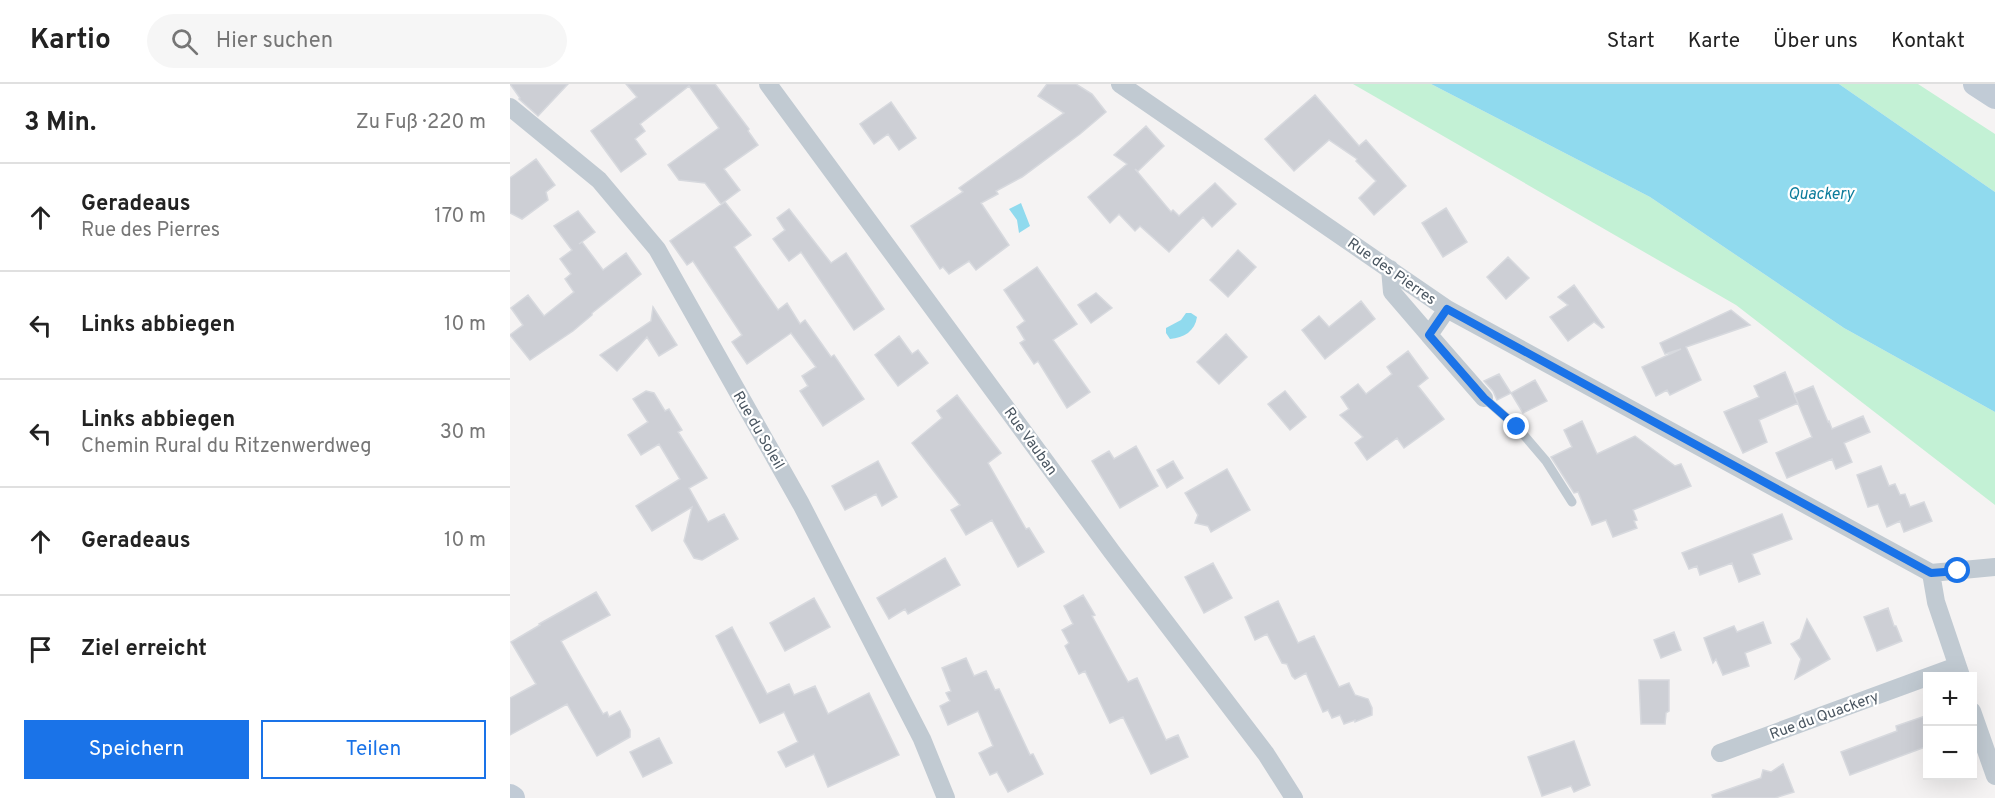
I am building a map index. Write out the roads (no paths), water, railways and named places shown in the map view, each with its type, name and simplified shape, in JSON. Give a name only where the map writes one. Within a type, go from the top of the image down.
[{"type":"street","name":"Rue Vauban","points":[[768,84],[1112,552],[1266,754],[1294,798]]},
{"type":"street","name":"Rue des Pierres","points":[[1120,84],[1447,309],[1931,573]]},
{"type":"street","points":[[1975,84],[1995,97]]},
{"type":"street","name":"Rue du Soleil","points":[[510,106],[599,180],[657,249],[801,504],[922,739],[946,798]]},
{"type":"street","points":[[1390,269],[1392,292],[1484,398]]},
{"type":"street","points":[[1429,335],[1447,309]]},
{"type":"street","points":[[1959,671],[1936,602],[1931,573],[1995,567]]},
{"type":"street","name":"Rue du Quackery","points":[[1720,753],[1959,671]]},
{"type":"street","points":[[1977,725],[1995,776]]},
{"type":"lane","points":[[1484,398],[1517,427],[1546,461],[1572,502]]},
{"type":"water","name":"Quackery","points":[[1431,84],[1839,84],[1995,192],[1995,412],[1844,328],[1650,197]]},
{"type":"water","points":[[1021,203],[1030,226],[1019,233],[1017,220],[1009,209]]},
{"type":"water","points":[[1186,313],[1197,317],[1194,326],[1184,335],[1170,339],[1166,328],[1181,320]]}]
